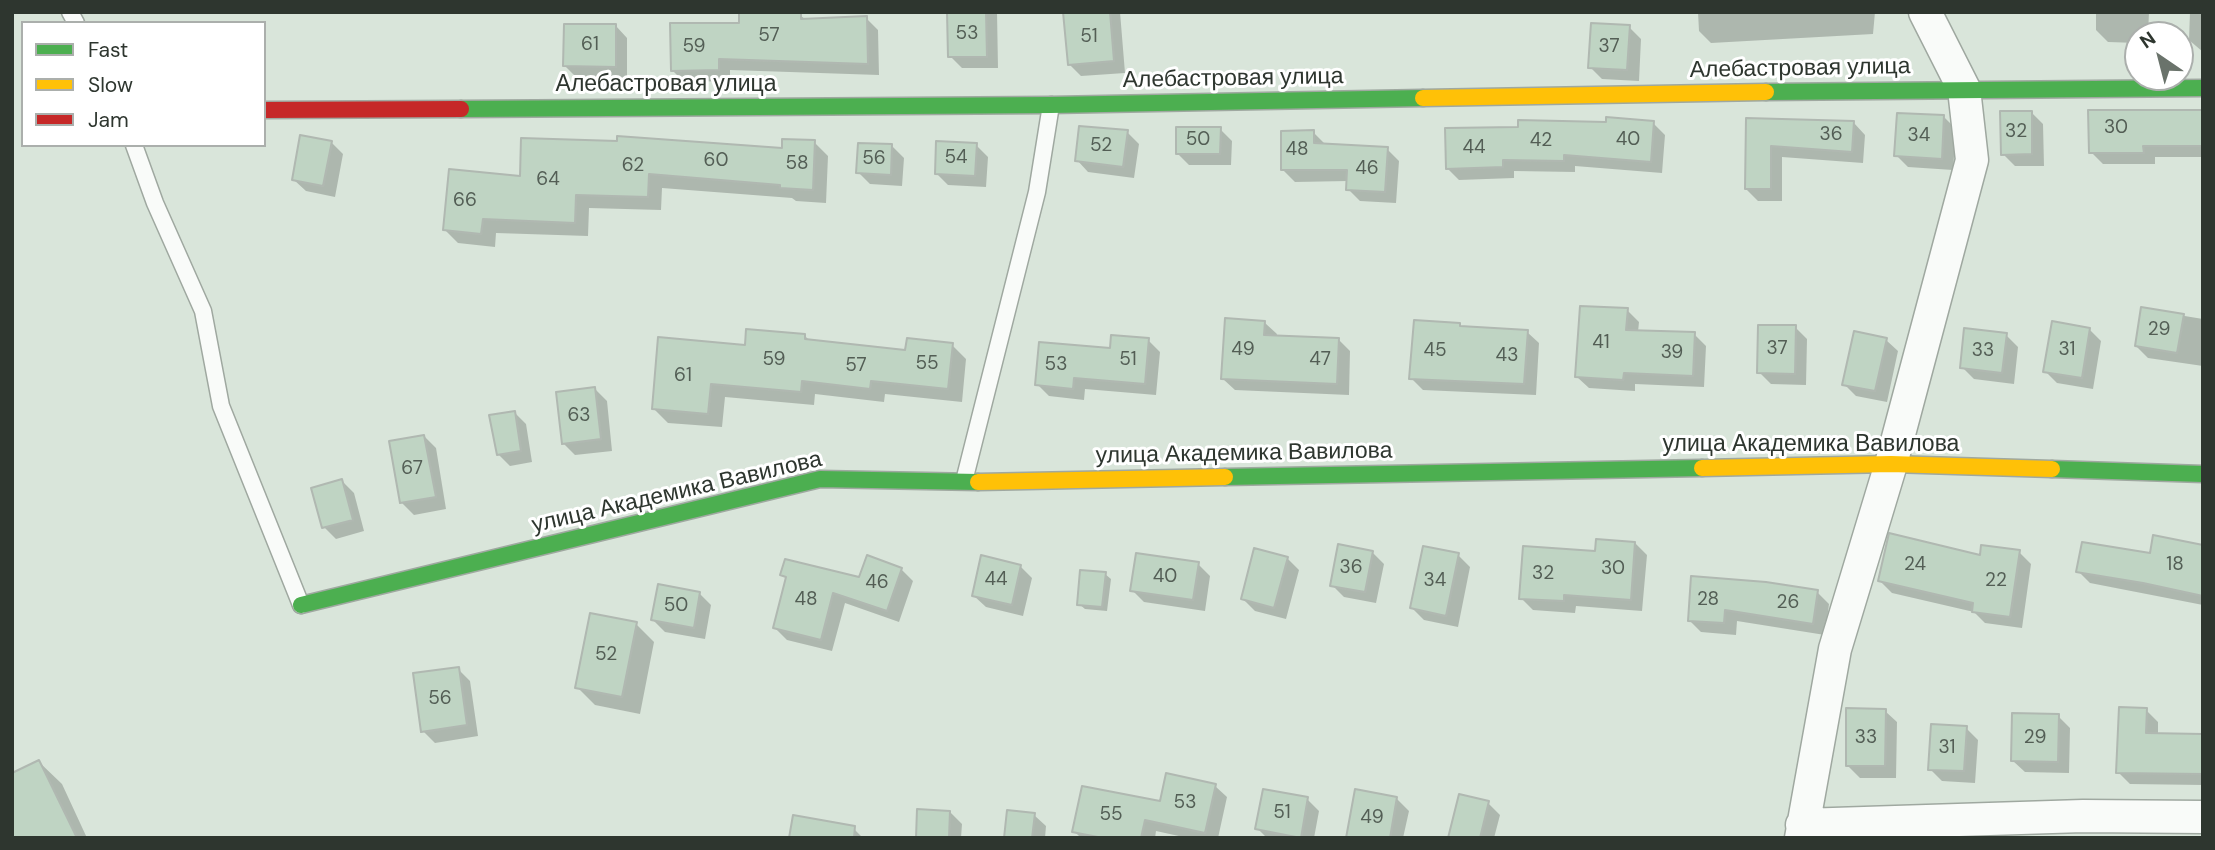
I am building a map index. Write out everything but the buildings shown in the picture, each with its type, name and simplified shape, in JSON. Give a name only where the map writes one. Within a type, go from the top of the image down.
[{"type":"street","points":[[1925,12],[1965,89],[1972,160],[1891,464],[1835,649],[1802,831],[2083,816],[2203,817]]},
{"type":"street","name":"Алебастровая улица","points":[[266,110],[1051,105],[1965,89],[2203,88]]},
{"type":"street","name":"улица Академика Вавилова","points":[[301,605],[820,479],[964,482],[1891,464],[2203,474]]},
{"type":"lane","points":[[964,482],[1037,192],[1051,105]]},
{"type":"lane","points":[[135,147],[155,203],[203,311],[221,406],[301,605]]},
{"type":"traffic: fast","points":[[1766,92],[2203,88]]},
{"type":"traffic: fast","points":[[461,109],[1051,105],[1423,98]]},
{"type":"traffic: fast","points":[[1225,477],[1702,468]]},
{"type":"traffic: fast","points":[[2052,469],[2203,474]]},
{"type":"traffic: fast","points":[[301,605],[820,479],[978,482]]},
{"type":"traffic: slow","points":[[1423,98],[1766,92]]},
{"type":"traffic: slow","points":[[1702,468],[1891,464],[2052,469]]},
{"type":"traffic: slow","points":[[978,482],[1225,477]]},
{"type":"traffic: jam","points":[[266,110],[461,109]]}]
